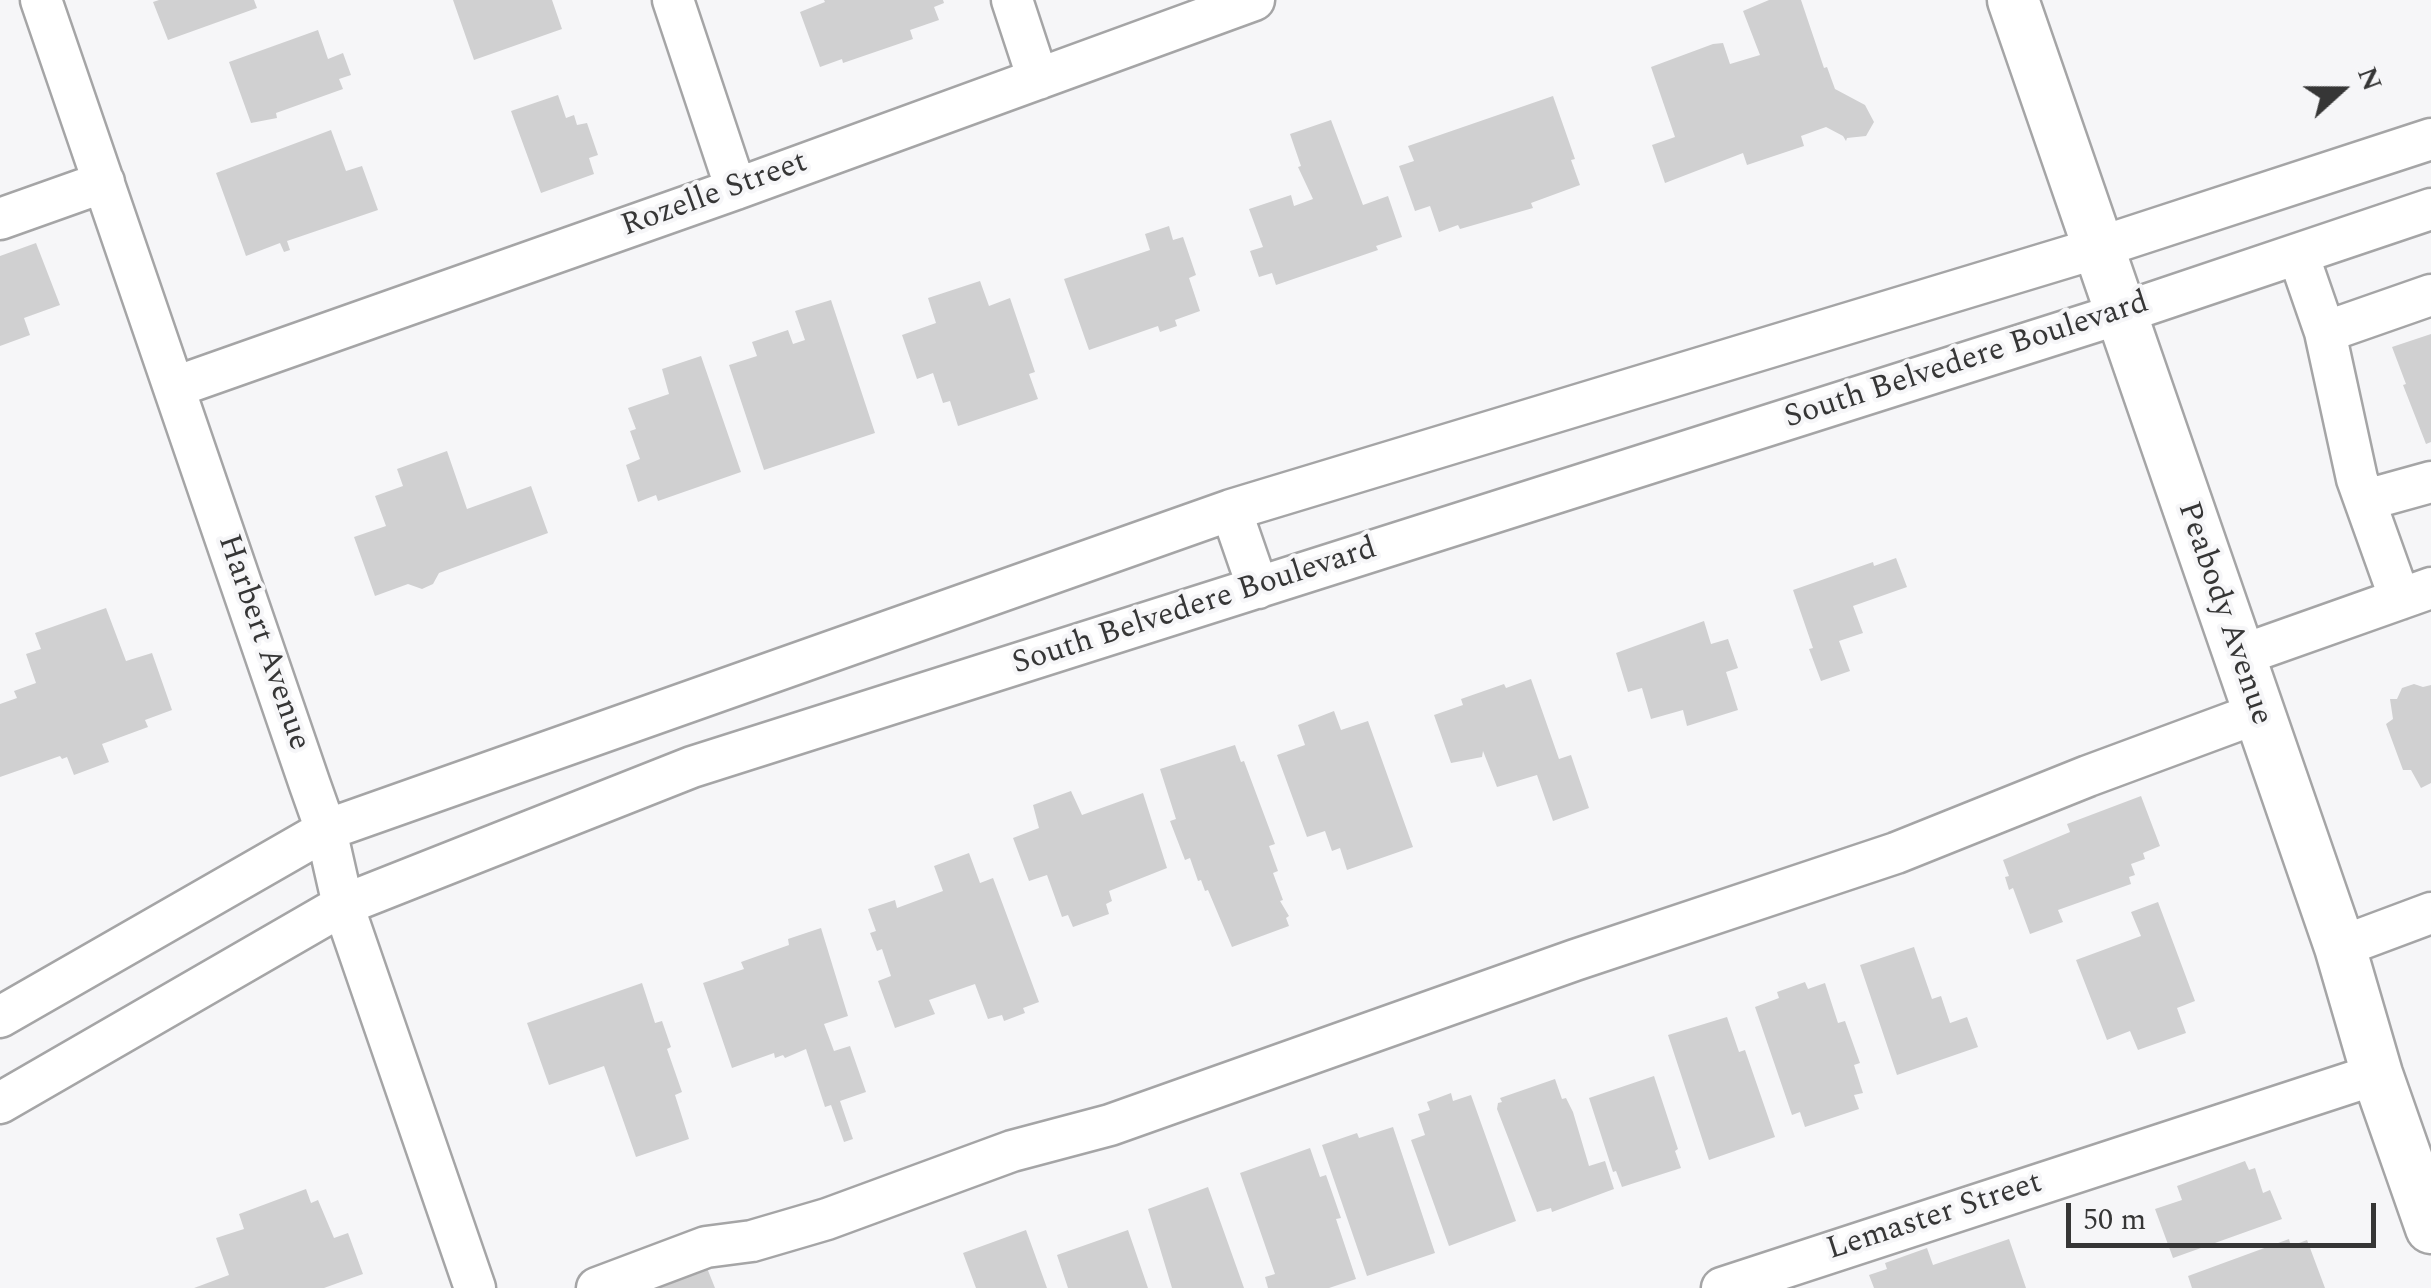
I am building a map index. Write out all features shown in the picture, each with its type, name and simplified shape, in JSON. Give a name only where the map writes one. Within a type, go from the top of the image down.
[{"type":"main road","name":"Peabody Avenue","points":[[2013,0],[2340,947],[2377,1074],[2431,1228]]},
{"type":"street","name":"Harbert Avenue","points":[[41,0],[326,830],[342,905],[475,1288]]},
{"type":"street","points":[[673,0],[736,189]]},
{"type":"street","points":[[1012,0],[1038,79]]},
{"type":"street","name":"Rozelle Street","points":[[175,388],[1254,0]]},
{"type":"street","points":[[0,1018],[326,830],[1231,510],[2097,248],[2431,138]]},
{"type":"street","points":[[0,219],[104,182]]},
{"type":"street","name":"South Belvedere Boulevard","points":[[0,1103],[342,905],[692,767],[2119,314],[2431,209]]},
{"type":"street","points":[[2238,656],[2416,593],[2358,479],[2324,332],[2298,254]]},
{"type":"street","points":[[2324,332],[2431,295]]},
{"type":"street","points":[[2366,500],[2431,482]]},
{"type":"street","points":[[1231,510],[1258,588]]},
{"type":"street","points":[[597,1288],[706,1247],[752,1242],[827,1219],[1012,1151],[1110,1125],[1576,960],[1896,853],[2258,713]]},
{"type":"street","points":[[2340,947],[2431,913]]},
{"type":"street","name":"Lemaster Street","points":[[1722,1288],[1769,1281],[2377,1074]]},
{"type":"building","points":[[254,0],[257,8],[168,40],[153,2]]},
{"type":"building","points":[[453,0],[552,0],[562,29],[474,60]]},
{"type":"building","points":[[824,0],[944,3],[934,7],[939,20],[910,30],[913,39],[820,67],[800,12]]},
{"type":"building","points":[[1769,0],[1801,0],[1835,89],[1865,105],[1874,122],[1866,136],[1846,141],[1826,127],[1801,136],[1804,146],[1747,165],[1743,153],[1665,183],[1652,145],[1675,137],[1651,67],[1713,44],[1723,43],[1730,64],[1760,55],[1743,11]]},
{"type":"building","points":[[318,30],[328,59],[343,53],[351,75],[339,79],[343,89],[276,113],[277,118],[251,123],[229,62]]},
{"type":"building","points":[[558,95],[566,118],[574,115],[577,125],[587,123],[598,155],[589,158],[594,174],[541,193],[511,111]]},
{"type":"building","points":[[1553,96],[1580,185],[1531,203],[1533,208],[1460,229],[1458,225],[1439,232],[1430,206],[1415,211],[1399,166],[1414,161],[1408,146]]},
{"type":"building","points":[[1331,120],[1363,205],[1388,196],[1402,237],[1376,246],[1378,250],[1276,285],[1272,273],[1259,277],[1250,251],[1263,247],[1249,209],[1291,195],[1294,206],[1313,199],[1298,167],[1301,166],[1290,134]]},
{"type":"building","points":[[331,130],[346,171],[362,166],[378,210],[287,241],[290,250],[284,252],[280,243],[246,256],[216,173]]},
{"type":"building","points":[[1169,226],[1173,240],[1183,237],[1196,275],[1189,278],[1200,311],[1175,320],[1177,326],[1160,332],[1158,326],[1089,350],[1064,279],[1150,250],[1145,234]]},
{"type":"building","points":[[36,243],[60,305],[24,318],[30,335],[0,346],[0,256]]},
{"type":"building","points":[[980,281],[989,306],[1010,298],[1035,372],[1029,374],[1038,399],[958,426],[950,401],[943,403],[933,373],[917,379],[902,335],[936,323],[928,298]]},
{"type":"building","points":[[831,300],[875,433],[764,470],[729,365],[757,356],[752,342],[788,330],[793,344],[805,340],[795,311]]},
{"type":"building","points":[[2431,334],[2431,442],[2426,444],[2392,347]]},
{"type":"building","points":[[701,356],[741,472],[658,501],[656,495],[638,502],[626,465],[640,459],[630,431],[636,429],[628,408],[669,394],[662,369]]},
{"type":"building","points":[[447,451],[467,509],[531,486],[548,533],[439,573],[433,584],[422,589],[408,584],[375,596],[354,537],[386,526],[375,496],[403,486],[397,469]]},
{"type":"building","points":[[1896,558],[1907,587],[1853,606],[1863,633],[1839,641],[1850,671],[1821,681],[1793,590],[1873,562],[1874,566]]},
{"type":"building","points":[[106,608],[126,661],[152,653],[172,710],[145,720],[148,727],[102,744],[109,762],[74,775],[67,757],[60,756],[0,777],[0,704],[17,698],[14,691],[36,683],[26,654],[41,649],[35,633]]},
{"type":"building","points":[[1704,621],[1711,644],[1728,639],[1738,668],[1726,672],[1738,710],[1687,726],[1683,710],[1651,719],[1642,688],[1628,692],[1616,653]]},
{"type":"building","points":[[1531,679],[1559,759],[1571,755],[1589,808],[1553,821],[1537,775],[1497,787],[1483,751],[1482,757],[1451,763],[1434,715],[1463,705],[1461,699]]},
{"type":"building","points":[[2431,685],[2431,783],[2421,788],[2411,770],[2403,770],[2386,724],[2393,719],[2390,699],[2397,699],[2402,688]]},
{"type":"building","points":[[1334,711],[1341,730],[1368,721],[1413,847],[1347,870],[1340,848],[1332,851],[1325,831],[1307,837],[1277,755],[1305,745],[1298,725]]},
{"type":"building","points":[[1235,745],[1275,844],[1269,846],[1278,871],[1273,873],[1289,926],[1232,947],[1208,890],[1198,881],[1190,858],[1185,860],[1170,821],[1176,819],[1160,769]]},
{"type":"building","points":[[1071,791],[1082,815],[1143,793],[1167,868],[1109,891],[1109,914],[1073,927],[1068,915],[1062,917],[1047,875],[1029,881],[1013,838],[1039,828],[1033,805]]},
{"type":"building","points":[[2141,796],[2160,846],[2143,853],[2145,859],[2131,864],[2135,875],[2129,877],[2131,884],[2058,910],[2063,922],[2030,934],[2013,888],[2009,890],[2003,860],[2070,832],[2067,824]]},
{"type":"building","points":[[969,853],[980,883],[993,878],[1039,1002],[1004,1021],[1002,1015],[988,1019],[975,984],[929,1000],[935,1014],[895,1028],[878,981],[891,976],[882,949],[877,951],[870,933],[876,931],[868,909],[895,900],[897,908],[943,891],[934,866]]},
{"type":"building","points":[[2158,902],[2195,1001],[2177,1008],[2186,1033],[2138,1050],[2130,1031],[2107,1040],[2076,960],[2141,936],[2131,912]]},
{"type":"building","points":[[821,928],[848,1016],[824,1024],[834,1051],[850,1046],[866,1092],[840,1101],[853,1139],[844,1142],[831,1105],[825,1107],[806,1049],[785,1058],[775,1058],[774,1053],[732,1068],[703,983],[744,969],[741,962],[789,945],[788,939]]},
{"type":"building","points":[[1914,947],[1932,999],[1941,996],[1950,1023],[1967,1017],[1978,1047],[1897,1075],[1860,965]]},
{"type":"building","points":[[1805,982],[1808,989],[1825,983],[1838,1023],[1845,1021],[1860,1063],[1854,1065],[1863,1093],[1854,1095],[1859,1109],[1805,1127],[1800,1112],[1792,1115],[1755,1007],[1779,998],[1777,992]]},
{"type":"building","points":[[642,983],[655,1023],[662,1021],[671,1047],[667,1049],[682,1092],[675,1095],[689,1139],[636,1157],[604,1066],[549,1085],[527,1023]]},
{"type":"building","points":[[1727,1017],[1739,1052],[1745,1050],[1775,1137],[1709,1160],[1668,1035]]},
{"type":"building","points":[[1654,1076],[1681,1168],[1622,1187],[1616,1171],[1613,1172],[1589,1098]]},
{"type":"building","points":[[1555,1079],[1562,1099],[1566,1098],[1573,1112],[1589,1166],[1605,1161],[1614,1189],[1552,1212],[1551,1208],[1537,1212],[1497,1109],[1500,1098]]},
{"type":"building","points":[[1451,1093],[1453,1101],[1471,1095],[1516,1221],[1449,1246],[1411,1140],[1425,1135],[1418,1114],[1430,1110],[1427,1102]]},
{"type":"building","points":[[1393,1127],[1435,1253],[1367,1276],[1322,1145],[1357,1133],[1359,1138]]},
{"type":"building","points":[[1310,1148],[1320,1177],[1326,1175],[1356,1279],[1329,1288],[1268,1288],[1265,1277],[1275,1274],[1240,1173]]},
{"type":"building","points":[[2245,1161],[2249,1170],[2255,1168],[2263,1193],[2270,1190],[2282,1219],[2173,1258],[2155,1209],[2182,1200],[2177,1186]]},
{"type":"building","points":[[1208,1187],[1244,1288],[1172,1288],[1148,1209]]},
{"type":"building","points":[[306,1189],[311,1203],[318,1200],[334,1238],[348,1233],[363,1274],[324,1288],[194,1288],[229,1275],[216,1238],[244,1229],[239,1214]]},
{"type":"building","points":[[1026,1230],[1047,1288],[976,1288],[963,1253]]},
{"type":"building","points":[[1128,1230],[1148,1288],[1068,1288],[1057,1255]]},
{"type":"building","points":[[2009,1239],[2026,1288],[1874,1288],[1869,1275],[1887,1269],[1885,1263],[1927,1248],[1933,1265]]},
{"type":"building","points":[[2289,1239],[2291,1246],[2307,1240],[2325,1288],[2192,1288],[2188,1276]]},
{"type":"building","points":[[707,1268],[715,1288],[655,1288]]}]
